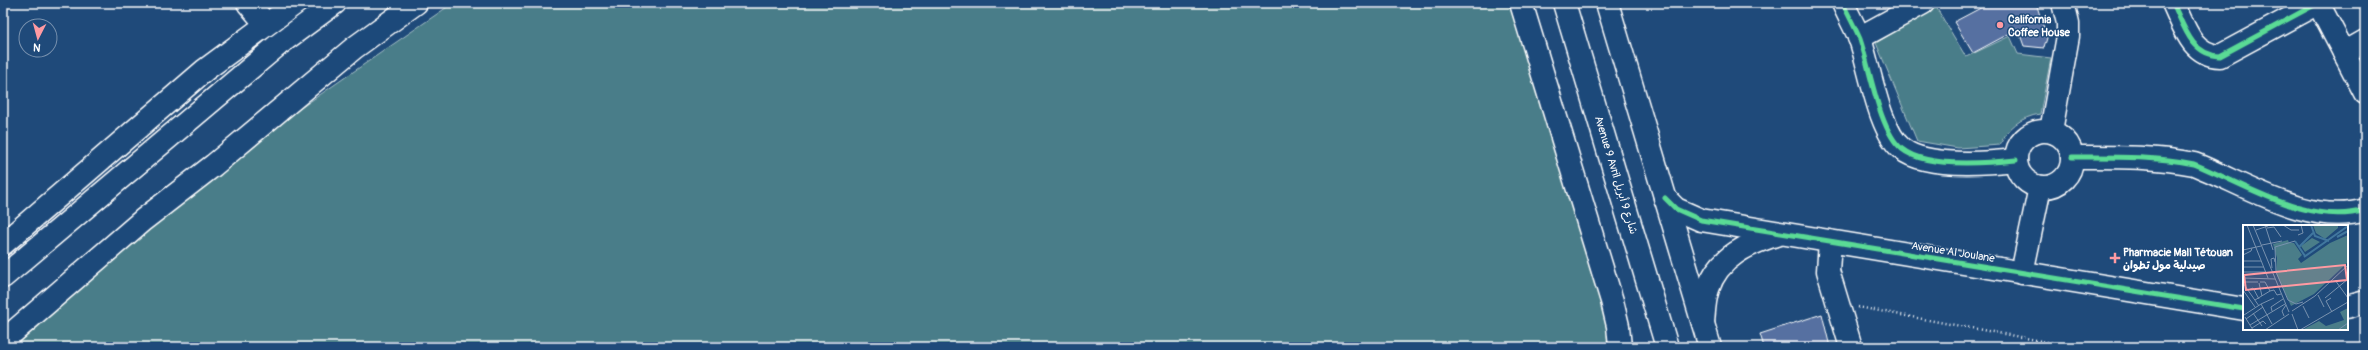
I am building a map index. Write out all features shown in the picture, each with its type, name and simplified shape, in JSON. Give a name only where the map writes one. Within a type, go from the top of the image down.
[{"type":"main road","points":[[248,3],[266,24]]},
{"type":"main road","points":[[3,244],[205,70],[296,3]]},
{"type":"main road","points":[[3,277],[278,45],[335,3]]},
{"type":"main road","points":[[3,341],[143,220],[214,165],[349,53],[416,3]]},
{"type":"main road","points":[[1521,3],[1612,301],[1618,326],[1620,347]]},
{"type":"main road","name":"Avenue 9 Avril شارع 9 أبريل","points":[[1564,3],[1667,347]]},
{"type":"main road","points":[[1608,3],[1710,347]]},
{"type":"main road","points":[[1843,3],[1859,38],[1885,123],[1893,140],[1902,150],[1930,160],[1982,163],[2016,160]]},
{"type":"main road","points":[[1859,38],[1923,3]]},
{"type":"main road","points":[[2051,131],[2068,36],[2068,23],[2063,3]]},
{"type":"main road","points":[[2173,3],[2190,39],[2196,47],[2210,56],[2220,56],[2318,3],[2365,93]]},
{"type":"main road","points":[[2344,53],[2365,41]]},
{"type":"main road","points":[[2051,131],[2066,141],[2072,157],[2068,175],[2053,186],[2040,187],[2027,182],[2021,176],[2016,160],[2019,146],[2029,135],[2036,132],[2051,131]]},
{"type":"main road","points":[[2072,157],[2131,157],[2177,160],[2200,166],[2293,205],[2329,215],[2352,214],[2365,210]]},
{"type":"main road","points":[[2022,273],[2040,187]]},
{"type":"main road","name":"Avenue Al Joulane","points":[[1665,198],[1676,209],[1701,220],[2243,309]]},
{"type":"main road","name":"Avenue Al Joulane","points":[[1703,324],[1708,290],[1721,265],[1729,257],[1757,241],[1780,233]]},
{"type":"main road","points":[[1830,242],[1827,267],[1851,347]]},
{"type":"main road","points":[[2348,307],[2365,302]]},
{"type":"path","points":[[1838,303],[2074,347]]},
{"type":"green space","points":[[453,3],[1518,3],[1628,347],[11,347],[263,134]]},
{"type":"green space","points":[[1936,7],[1966,57],[2010,36],[2018,54],[2051,58],[2040,114],[2033,115],[2016,124],[2007,133],[2000,145],[1958,148],[1917,141],[1876,43]]},
{"type":"building","name":"California Coffee House","points":[[1990,3],[2036,3],[2047,38],[2044,48],[2024,46],[2018,29],[1973,53],[1954,22]]},
{"type":"building","points":[[1822,314],[1830,347],[1764,347],[1760,334]]},
{"type":"cycle path","points":[[1843,3],[1860,39],[1881,114],[1894,140],[1902,149],[1912,155],[1941,162],[1974,163],[2016,160]]},
{"type":"cycle path","points":[[2173,3],[2185,30],[2195,45],[2202,51],[2220,56],[2318,3]]},
{"type":"cycle path","points":[[2072,157],[2149,158],[2179,161],[2194,164],[2256,192],[2300,208],[2322,213],[2344,214],[2365,210]]},
{"type":"cycle path","points":[[1665,198],[1676,209],[1701,220],[2243,309]]},
{"type":"place","name":"California Coffee House","points":[[2000,25]]},
{"type":"place","name":"Pharmacie Mall Tétouan صيدلية مول تطوان","points":[[2115,258]]}]
